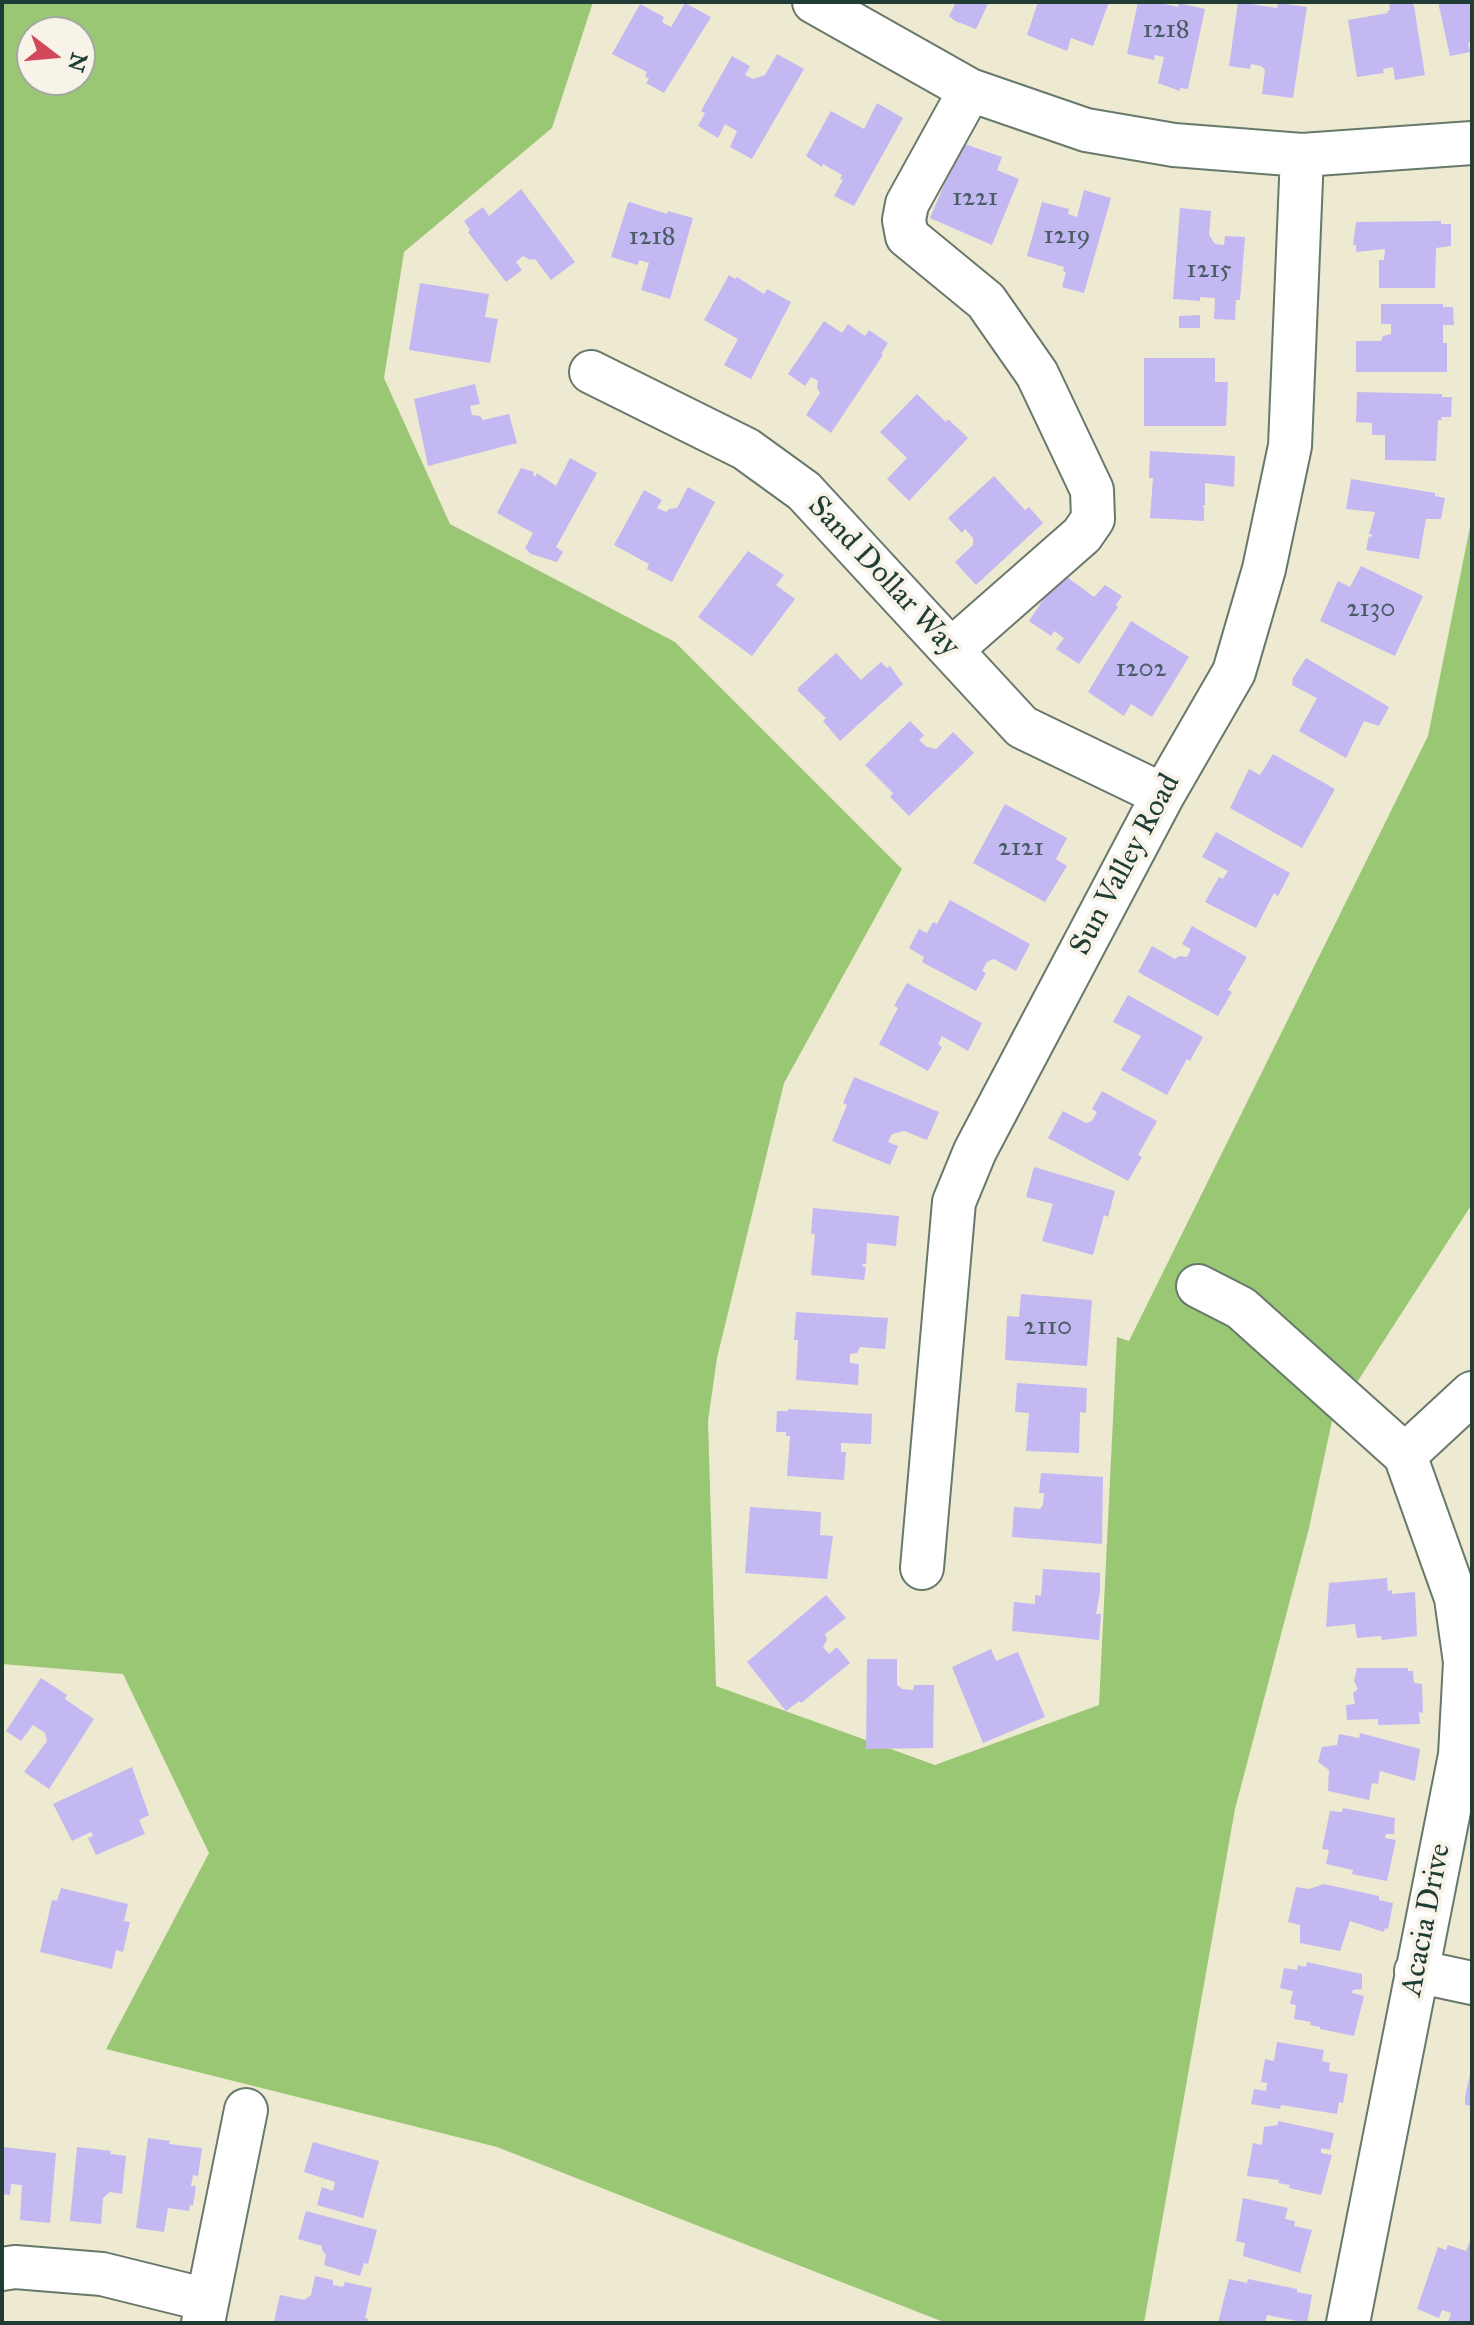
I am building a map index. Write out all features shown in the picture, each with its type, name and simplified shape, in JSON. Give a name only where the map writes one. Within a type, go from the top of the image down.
[{"type":"street","points":[[814,2],[970,90],[1086,130],[1174,145],[1302,155],[1472,143]]},
{"type":"street","points":[[951,650],[1082,535],[1093,519],[1092,490],[1037,374],[986,301],[907,236],[904,220],[907,204],[970,90]]},
{"type":"street","name":"Sun Valley Road","points":[[922,1568],[954,1202],[975,1151],[1163,795],[1234,672],[1267,554],[1290,446],[1302,155]]},
{"type":"street","name":"Sand Dollar Way","points":[[591,372],[746,449],[804,491],[1022,727],[1163,795]]},
{"type":"street","name":"Acacia Drive","points":[[1198,1286],[1241,1308],[1405,1455],[1456,1598],[1465,1662],[1460,1755],[1348,2323]]},
{"type":"street","points":[[1405,1455],[1472,1393]]},
{"type":"street","points":[[1416,1971],[1472,1983]]},
{"type":"street","points":[[2,2269],[15,2267],[102,2274],[205,2312],[246,2110]]},
{"type":"green space","points":[[2,2],[593,2],[552,128],[404,252],[384,378],[450,524],[675,642],[902,869],[784,1083],[717,1358],[708,1421],[716,1686],[935,1765],[1099,1705],[1117,1337],[1129,1341],[1428,736],[1472,517],[1472,1204],[1332,1421],[1309,1528],[1235,1809],[1144,2323],[946,2323],[497,2147],[106,2049],[209,1853],[123,1674],[2,1664]]},
{"type":"building","points":[[956,2],[989,2],[976,29],[949,16]]},
{"type":"building","points":[[1038,2],[1109,2],[1093,46],[1071,38],[1067,51],[1027,35]]},
{"type":"building","points":[[1138,2],[1178,7],[1179,3],[1205,9],[1188,89],[1180,88],[1180,91],[1158,83],[1164,57],[1155,55],[1154,60],[1127,54]]},
{"type":"building","points":[[1238,2],[1277,8],[1278,3],[1307,7],[1293,98],[1262,94],[1265,70],[1261,66],[1251,64],[1250,69],[1229,66]]},
{"type":"building","points":[[1389,2],[1411,2],[1414,6],[1425,75],[1395,80],[1393,67],[1383,69],[1384,73],[1357,77],[1348,20],[1388,13]]},
{"type":"building","points":[[1438,2],[1472,2],[1470,52],[1450,56]]},
{"type":"building","points":[[685,3],[711,17],[664,93],[646,83],[649,79],[645,76],[647,72],[612,54],[640,4],[664,17],[662,22],[671,27]]},
{"type":"building","points":[[777,54],[804,69],[752,159],[730,147],[737,131],[725,124],[718,138],[698,126],[705,113],[701,111],[732,56],[750,66],[745,75],[753,79],[765,75]]},
{"type":"building","points":[[877,103],[903,118],[854,206],[834,196],[843,180],[840,179],[842,175],[806,156],[831,111],[864,129]]},
{"type":"building","points":[[962,143],[1002,157],[997,170],[1019,179],[992,245],[930,218]]},
{"type":"building","points":[[521,189],[575,262],[551,280],[535,259],[523,256],[516,262],[522,270],[506,282],[468,232],[470,230],[464,221],[483,207],[489,216]]},
{"type":"building","points":[[1084,190],[1111,198],[1084,293],[1062,287],[1066,272],[1063,271],[1064,267],[1027,256],[1042,202],[1069,209],[1068,214],[1077,217]]},
{"type":"building","points":[[630,202],[667,214],[668,211],[693,218],[670,299],[641,290],[649,263],[639,260],[638,265],[611,257]]},
{"type":"building","points":[[1180,208],[1211,211],[1209,235],[1215,244],[1224,245],[1225,236],[1245,237],[1240,300],[1236,300],[1235,320],[1214,319],[1215,298],[1200,297],[1200,301],[1173,299]]},
{"type":"building","points":[[1441,221],[1441,224],[1451,224],[1451,246],[1436,248],[1435,288],[1379,288],[1379,260],[1384,260],[1385,249],[1356,252],[1356,245],[1353,245],[1356,222]]},
{"type":"building","points":[[729,275],[764,294],[767,289],[791,302],[751,379],[724,365],[738,339],[704,320]]},
{"type":"building","points":[[420,283],[489,294],[485,317],[498,319],[490,363],[409,350]]},
{"type":"building","points":[[1381,304],[1443,304],[1443,307],[1453,307],[1454,325],[1443,325],[1443,343],[1447,343],[1447,372],[1356,372],[1356,341],[1381,341],[1383,336],[1391,334],[1391,324],[1381,324]]},
{"type":"building","points":[[1200,315],[1200,328],[1179,328],[1179,316]]},
{"type":"building","points":[[824,321],[842,333],[848,324],[865,336],[869,330],[888,343],[831,433],[806,415],[820,393],[818,381],[811,377],[805,386],[788,374]]},
{"type":"building","points":[[1144,358],[1215,358],[1215,382],[1228,382],[1226,426],[1144,426]]},
{"type":"building","points":[[475,384],[480,404],[470,406],[472,415],[480,416],[483,420],[509,414],[517,443],[428,466],[414,399]]},
{"type":"building","points":[[1357,392],[1442,394],[1442,397],[1452,397],[1451,417],[1438,420],[1436,461],[1385,460],[1385,435],[1372,435],[1372,423],[1356,422]]},
{"type":"building","points":[[917,394],[968,438],[909,501],[887,479],[907,458],[880,432]]},
{"type":"building","points":[[1150,451],[1235,456],[1234,487],[1205,483],[1204,521],[1150,518],[1153,478],[1149,478]]},
{"type":"building","points":[[570,458],[597,473],[556,547],[563,552],[557,562],[531,554],[525,548],[533,533],[497,513],[521,468],[534,472],[535,477],[537,473],[556,486]]},
{"type":"building","points":[[994,476],[1025,510],[1029,507],[1043,523],[976,585],[955,562],[973,545],[973,538],[965,529],[962,533],[948,518]]},
{"type":"building","points":[[1351,479],[1435,493],[1435,496],[1445,498],[1441,519],[1426,519],[1419,559],[1366,550],[1369,536],[1372,537],[1369,534],[1375,512],[1346,509]]},
{"type":"building","points":[[688,487],[715,502],[672,582],[647,569],[649,564],[614,545],[644,490],[662,500],[657,508],[666,512],[677,508]]},
{"type":"building","points":[[748,551],[784,575],[776,585],[795,599],[752,656],[698,617]]},
{"type":"building","points":[[1361,566],[1423,596],[1395,656],[1320,621],[1338,581],[1350,587]]},
{"type":"building","points":[[1060,574],[1094,597],[1105,585],[1122,596],[1116,605],[1118,607],[1079,664],[1056,649],[1064,638],[1054,631],[1051,636],[1029,621]]},
{"type":"building","points":[[1131,621],[1189,657],[1152,717],[1131,704],[1124,716],[1088,692]]},
{"type":"building","points":[[836,653],[861,680],[881,662],[887,668],[890,666],[903,684],[840,741],[823,721],[826,718],[798,691]]},
{"type":"building","points":[[1306,658],[1389,707],[1379,726],[1364,721],[1346,758],[1299,731],[1317,698],[1292,685]]},
{"type":"building","points":[[910,721],[924,735],[919,740],[927,747],[936,749],[953,732],[974,753],[909,816],[890,797],[893,793],[865,765]]},
{"type":"building","points":[[1273,754],[1335,789],[1302,848],[1230,808],[1249,769],[1260,775]]},
{"type":"building","points":[[1005,804],[1067,838],[1056,859],[1067,866],[1045,902],[973,863]]},
{"type":"building","points":[[1216,832],[1290,873],[1278,896],[1274,893],[1256,928],[1205,902],[1219,877],[1223,879],[1228,871],[1202,857]]},
{"type":"building","points":[[950,900],[1030,944],[1016,971],[994,959],[987,962],[982,971],[986,973],[976,991],[922,962],[924,957],[909,948],[919,929],[927,933],[933,922],[937,924]]},
{"type":"building","points":[[1192,926],[1247,957],[1228,990],[1232,992],[1218,1016],[1138,972],[1152,946],[1175,959],[1187,957],[1191,949],[1182,944]]},
{"type":"building","points":[[907,983],[982,1023],[968,1051],[942,1036],[938,1044],[942,1047],[928,1071],[879,1044]]},
{"type":"building","points":[[1128,995],[1203,1037],[1167,1095],[1121,1070],[1141,1036],[1113,1022]]},
{"type":"building","points":[[854,1077],[939,1112],[927,1140],[904,1131],[892,1134],[888,1142],[898,1146],[890,1165],[832,1141],[847,1105],[843,1103]]},
{"type":"building","points":[[1102,1091],[1157,1121],[1128,1181],[1048,1138],[1063,1111],[1086,1123],[1092,1121],[1097,1112],[1092,1109]]},
{"type":"building","points":[[1034,1167],[1115,1191],[1108,1217],[1104,1215],[1093,1255],[1042,1241],[1053,1204],[1026,1197]]},
{"type":"building","points":[[813,1208],[899,1216],[896,1246],[867,1243],[866,1264],[862,1266],[866,1267],[864,1280],[811,1275],[815,1234],[811,1234]]},
{"type":"building","points":[[1021,1294],[1092,1300],[1087,1366],[1005,1360],[1007,1316],[1019,1317]]},
{"type":"building","points":[[796,1312],[888,1318],[885,1349],[860,1347],[857,1353],[850,1354],[850,1363],[859,1364],[858,1385],[796,1380]]},
{"type":"building","points":[[1017,1383],[1087,1388],[1086,1413],[1080,1412],[1079,1453],[1026,1451],[1029,1413],[1015,1412]]},
{"type":"building","points":[[777,1411],[872,1414],[871,1444],[841,1443],[841,1452],[846,1452],[844,1480],[787,1476],[790,1436],[786,1436],[786,1432],[776,1432]]},
{"type":"building","points":[[1041,1473],[1103,1477],[1102,1544],[1012,1537],[1014,1507],[1040,1509],[1043,1505],[1044,1493],[1039,1493]]},
{"type":"building","points":[[750,1507],[821,1512],[820,1535],[833,1536],[827,1579],[745,1573]]},
{"type":"building","points":[[1043,1569],[1100,1573],[1096,1614],[1101,1614],[1099,1640],[1012,1631],[1014,1602],[1035,1604],[1035,1595],[1041,1596]]},
{"type":"building","points":[[1387,1578],[1388,1591],[1392,1590],[1392,1594],[1415,1592],[1417,1636],[1382,1640],[1381,1636],[1357,1638],[1355,1624],[1326,1627],[1329,1583]]},
{"type":"building","points":[[826,1595],[846,1618],[825,1634],[827,1640],[823,1647],[829,1654],[837,1647],[850,1663],[801,1703],[799,1701],[786,1711],[747,1662]]},
{"type":"building","points":[[991,1649],[996,1661],[1018,1652],[1045,1717],[983,1743],[952,1667]]},
{"type":"building","points":[[867,1659],[897,1659],[897,1685],[902,1689],[913,1690],[914,1685],[934,1685],[933,1748],[866,1749]]},
{"type":"building","points":[[1357,1668],[1408,1668],[1408,1671],[1413,1671],[1414,1683],[1422,1684],[1423,1713],[1419,1712],[1420,1724],[1378,1725],[1378,1719],[1347,1720],[1346,1705],[1355,1704],[1353,1693],[1358,1689],[1354,1681]]},
{"type":"building","points":[[41,1678],[67,1695],[65,1699],[94,1719],[49,1789],[24,1772],[47,1741],[45,1733],[33,1725],[21,1741],[6,1731]]},
{"type":"building","points":[[1360,1733],[1420,1749],[1415,1781],[1380,1771],[1378,1784],[1372,1783],[1369,1800],[1328,1791],[1329,1770],[1318,1762],[1322,1747],[1337,1745],[1339,1734],[1359,1738]]},
{"type":"building","points":[[132,1767],[149,1815],[139,1820],[145,1834],[96,1855],[88,1838],[93,1836],[91,1832],[72,1841],[53,1804]]},
{"type":"building","points":[[1343,1808],[1395,1818],[1394,1834],[1386,1834],[1385,1838],[1396,1840],[1387,1881],[1352,1874],[1353,1870],[1326,1864],[1329,1850],[1322,1849],[1330,1811],[1342,1812]]},
{"type":"building","points":[[1324,1884],[1379,1896],[1379,1900],[1393,1903],[1388,1929],[1385,1928],[1384,1932],[1350,1921],[1340,1951],[1300,1943],[1300,1925],[1288,1922],[1296,1887],[1309,1889]]},
{"type":"building","points":[[61,1888],[128,1904],[124,1921],[130,1922],[123,1952],[116,1950],[112,1969],[40,1952],[52,1900],[57,1901]]},
{"type":"building","points":[[1307,1962],[1362,1974],[1362,1989],[1353,1990],[1352,1993],[1364,1996],[1354,2036],[1320,2029],[1310,2025],[1311,2022],[1294,2019],[1296,2005],[1290,2004],[1293,1991],[1280,1988],[1284,1968],[1297,1970],[1298,1965],[1306,1967]]},
{"type":"building","points":[[1277,2042],[1324,2050],[1322,2061],[1330,2063],[1329,2071],[1348,2074],[1343,2103],[1339,2102],[1337,2114],[1281,2105],[1280,2109],[1251,2104],[1254,2089],[1266,2091],[1267,2083],[1261,2082],[1265,2059],[1274,2061]]},
{"type":"building","points":[[1472,2070],[1472,2106],[1465,2105]]},
{"type":"building","points":[[1278,2121],[1334,2133],[1330,2150],[1321,2148],[1321,2153],[1332,2155],[1321,2195],[1289,2188],[1290,2185],[1278,2183],[1279,2180],[1247,2176],[1253,2143],[1262,2145],[1264,2127],[1278,2125]]},
{"type":"building","points":[[148,2138],[202,2148],[198,2176],[193,2175],[191,2186],[196,2186],[193,2206],[190,2205],[189,2211],[168,2208],[164,2232],[136,2228]]},
{"type":"building","points":[[313,2142],[379,2161],[363,2218],[317,2205],[322,2187],[333,2191],[335,2182],[304,2172]]},
{"type":"building","points":[[2,2147],[56,2153],[50,2223],[20,2220],[22,2185],[11,2184],[10,2195],[2,2194]]},
{"type":"building","points":[[77,2147],[126,2156],[122,2194],[110,2192],[103,2198],[101,2224],[70,2221]]},
{"type":"building","points":[[1243,2198],[1288,2208],[1285,2219],[1295,2221],[1294,2226],[1312,2230],[1300,2273],[1243,2256],[1245,2243],[1236,2241]]},
{"type":"building","points":[[306,2211],[377,2230],[368,2264],[364,2263],[360,2276],[324,2265],[326,2255],[322,2246],[298,2239]]},
{"type":"building","points":[[1472,2236],[1472,2323],[1448,2323],[1451,2313],[1442,2310],[1439,2318],[1417,2309],[1438,2247],[1446,2250],[1448,2245],[1466,2251]]},
{"type":"building","points":[[315,2276],[333,2280],[333,2285],[343,2287],[345,2282],[372,2288],[365,2318],[368,2319],[367,2323],[274,2322],[280,2295],[304,2300],[311,2295]]},
{"type":"building","points":[[1229,2279],[1247,2283],[1248,2279],[1312,2295],[1307,2323],[1267,2315],[1265,2323],[1218,2323]]}]
